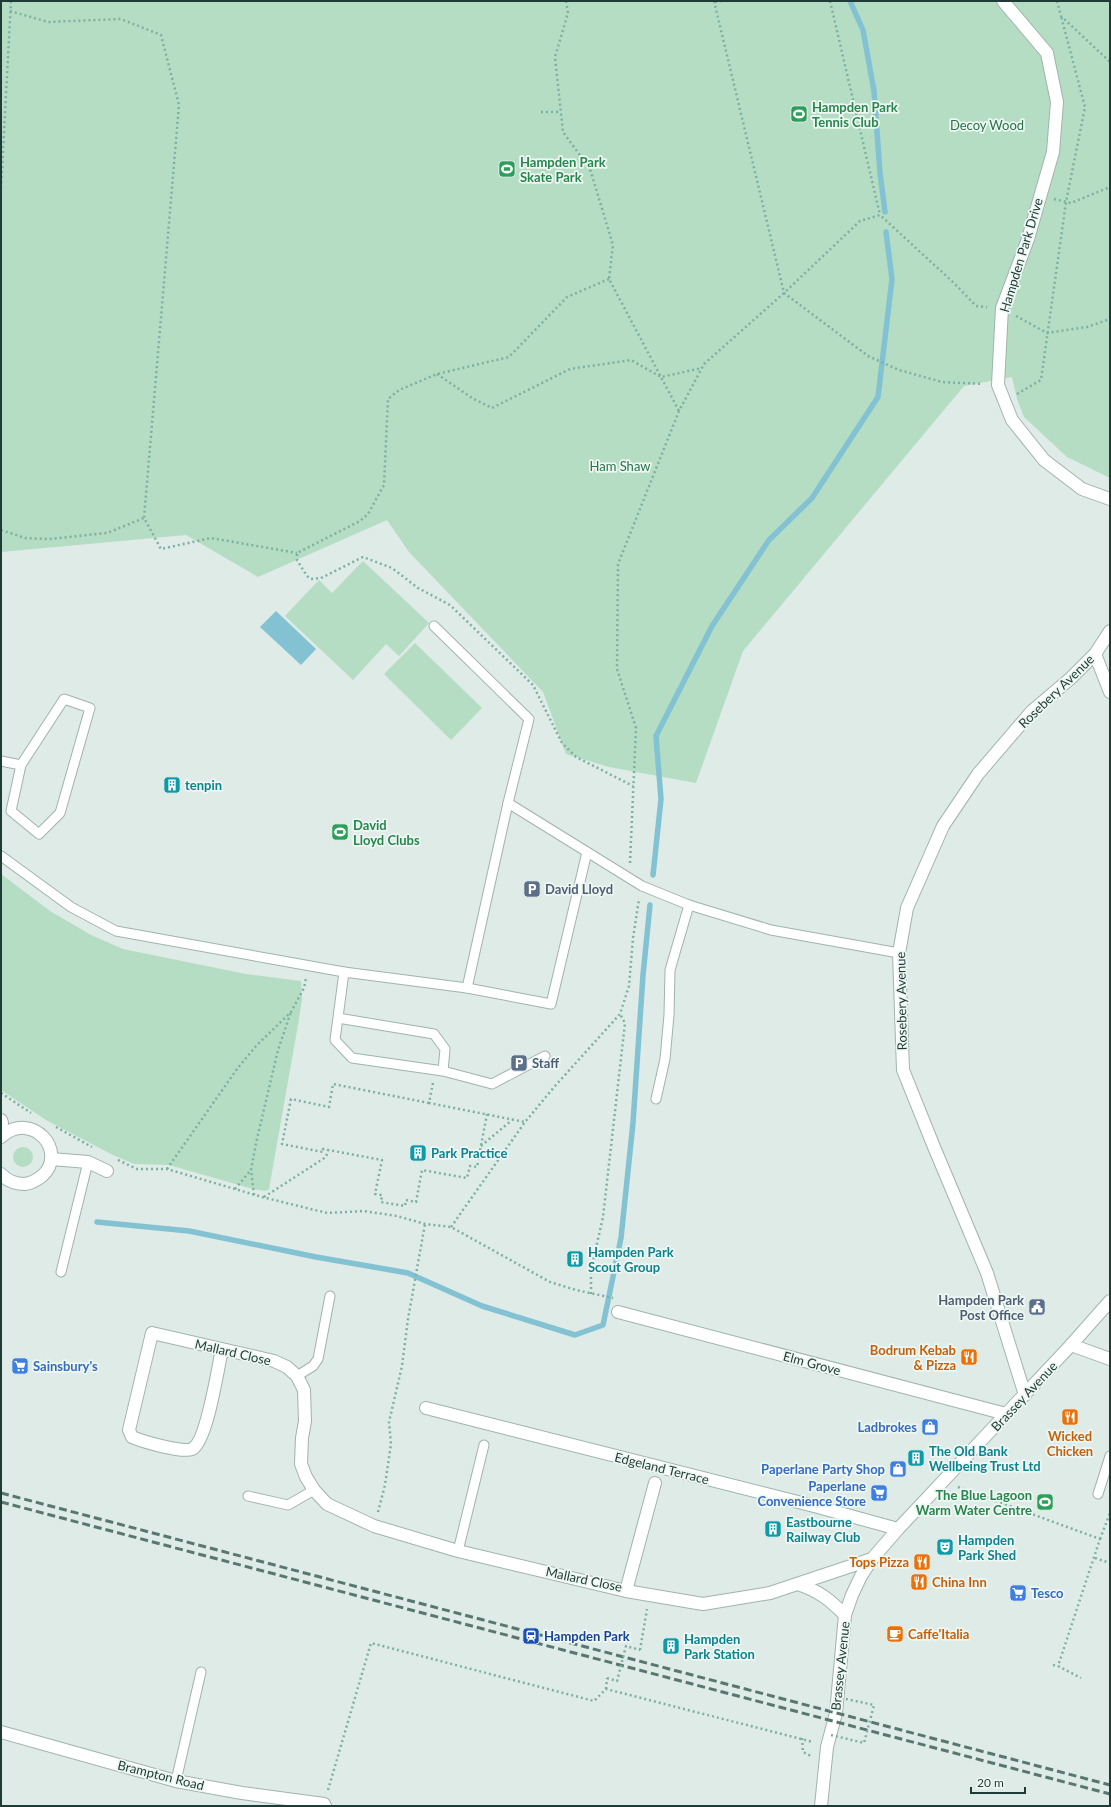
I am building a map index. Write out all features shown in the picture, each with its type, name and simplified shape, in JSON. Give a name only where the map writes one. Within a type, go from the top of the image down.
[{"type":"street","name":"Hampden Park Drive","points":[[1003,1],[1046,54],[1057,102],[1053,152],[1028,239],[1002,308],[998,384],[1012,420],[1044,460],[1082,489],[1110,499]]},
{"type":"street","name":"Rosebery Avenue","points":[[1025,1395],[987,1273],[903,1070],[899,953],[907,908],[947,820],[978,774],[1032,711],[1071,678],[1094,654],[1110,632]]},
{"type":"street","points":[[1094,654],[1110,692]]},
{"type":"street","points":[[1,1120],[1,1136]]},
{"type":"street","points":[[1,1136],[16,1128],[25,1127],[33,1129],[41,1134],[47,1141],[51,1159],[44,1174],[29,1183],[20,1184],[12,1182],[1,1174]]},
{"type":"street","points":[[51,1159],[88,1162],[107,1171]]},
{"type":"street","name":"Brassey Avenue","points":[[821,1806],[823,1772],[827,1747],[834,1721],[846,1615],[852,1595],[861,1576],[872,1559],[898,1529],[1025,1395],[1110,1301]]},
{"type":"street","name":"Elm Grove","points":[[618,1312],[1006,1414]]},
{"type":"street","name":"Mallard Close","points":[[222,1349],[202,1437],[194,1448],[187,1450],[160,1445],[132,1437],[129,1430],[152,1333],[222,1349],[274,1361],[287,1368],[297,1376],[304,1390],[305,1402],[301,1464],[306,1477],[314,1490],[326,1504],[374,1526],[458,1551],[626,1591],[655,1483]]},
{"type":"street","points":[[1071,1345],[1110,1359]]},
{"type":"street","name":"Edgeland Terrace","points":[[426,1408],[818,1507],[898,1529]]},
{"type":"street","points":[[626,1591],[703,1604],[770,1593],[872,1559]]},
{"type":"street","points":[[798,1584],[816,1590],[832,1601],[846,1615]]},
{"type":"street","name":"Brampton Road","points":[[1,1732],[176,1781],[242,1793],[325,1805]]},
{"type":"lane","points":[[434,626],[529,719],[508,803],[467,988]]},
{"type":"lane","points":[[64,699],[90,708],[60,813],[40,834],[10,812],[21,765],[64,699]]},
{"type":"lane","points":[[1,761],[21,765]]},
{"type":"lane","points":[[508,803],[638,884],[689,905],[771,930],[899,953]]},
{"type":"lane","points":[[1,856],[71,907],[116,931],[344,972],[467,988],[551,1004],[587,852]]},
{"type":"lane","points":[[656,1098],[665,1059],[669,1015],[670,970],[689,905]]},
{"type":"lane","points":[[344,972],[335,1040],[352,1058],[439,1071],[492,1084],[545,1056]]},
{"type":"lane","points":[[338,1018],[434,1034],[446,1049],[439,1071]]},
{"type":"lane","points":[[61,1272],[88,1162]]},
{"type":"lane","points":[[297,1376],[313,1366],[318,1359],[330,1296]]},
{"type":"lane","points":[[458,1551],[484,1445]]},
{"type":"lane","points":[[1098,1494],[1110,1456]]},
{"type":"lane","points":[[248,1496],[288,1505],[314,1490]]},
{"type":"lane","points":[[176,1781],[202,1672]]},
{"type":"path","points":[[1,188],[11,1]]},
{"type":"path","points":[[566,1],[568,12],[555,57],[563,132],[590,170],[613,245],[609,279],[679,411]]},
{"type":"path","points":[[723,1],[715,2],[784,294],[868,356],[899,370],[942,382],[998,384]]},
{"type":"path","points":[[830,1],[880,215],[955,284],[976,306],[1002,308],[1047,333],[1087,327],[1110,319]]},
{"type":"path","points":[[1005,401],[1041,380],[1066,202],[1086,107],[1057,1]]},
{"type":"path","points":[[10,11],[48,22],[121,19],[161,36],[179,105],[144,518],[161,548],[211,538],[297,553],[360,521],[368,514],[384,485],[388,399],[399,390],[437,374],[509,357],[567,297],[609,279]]},
{"type":"path","points":[[1061,16],[1110,62]]},
{"type":"path","points":[[541,112],[560,112]]},
{"type":"path","points":[[1040,195],[1071,203],[1110,187]]},
{"type":"path","points":[[451,1227],[525,1122],[555,1086],[620,1014],[629,986],[638,884],[630,871],[636,728],[617,669],[618,564],[679,411],[704,364],[784,294],[860,220],[880,215]]},
{"type":"path","points":[[437,374],[472,398],[492,408],[570,369],[631,360],[661,377],[702,368]]},
{"type":"path","points":[[1,530],[25,538],[50,539],[108,533],[144,518]]},
{"type":"path","points":[[297,553],[297,560],[302,568]]},
{"type":"path","points":[[254,1195],[251,1170],[278,1050],[291,1012],[304,988],[308,965]]},
{"type":"path","points":[[167,1169],[237,1069],[256,1046],[291,1012]]},
{"type":"path","points":[[591,1294],[591,1270],[603,1217],[625,1023],[620,1014]]},
{"type":"path","points":[[429,1103],[439,1071]]},
{"type":"path","points":[[487,1114],[477,1167],[470,1166],[468,1178],[422,1170],[416,1202],[406,1200],[405,1206],[381,1202],[382,1195],[375,1194],[382,1160],[323,1149],[323,1152],[282,1144],[291,1099],[329,1106],[333,1084],[414,1102],[429,1103],[487,1114],[512,1120],[525,1122]]},
{"type":"path","points":[[1,1094],[34,1115]]},
{"type":"path","points":[[481,1147],[512,1120]]},
{"type":"path","points":[[54,1126],[94,1148]]},
{"type":"path","points":[[264,1197],[326,1157],[328,1150]]},
{"type":"path","points":[[115,1158],[137,1169],[167,1169],[254,1195],[327,1212],[364,1210],[398,1216],[425,1224],[451,1227],[550,1282],[591,1294],[616,1298]]},
{"type":"path","points":[[235,1189],[251,1170]]},
{"type":"path","points":[[374,1526],[384,1485],[391,1444],[389,1422],[402,1366],[425,1224]]},
{"type":"path","points":[[943,1482],[1100,1539]]},
{"type":"path","points":[[1058,1666],[1110,1513]]},
{"type":"path","points":[[1094,1558],[1110,1563]]},
{"type":"path","points":[[325,1805],[371,1643],[594,1701],[606,1689],[606,1678],[617,1681],[626,1646],[640,1650],[650,1595]]},
{"type":"path","points":[[1053,1665],[1081,1678]]},
{"type":"path","points":[[606,1689],[802,1738],[827,1747]]},
{"type":"path","points":[[831,1735],[864,1742],[874,1705],[837,1697]]},
{"type":"green space","points":[[1,1],[1110,1],[1110,478],[1067,457],[1024,417],[1017,399],[1012,377],[964,386],[743,651],[696,783],[609,767],[566,754],[543,692],[409,552],[387,520],[258,577],[186,535],[1,552]]},
{"type":"green space","points":[[363,561],[429,623],[399,656],[386,644],[353,680],[285,616],[319,580],[332,593]]},
{"type":"green space","points":[[415,643],[482,708],[451,740],[384,674]]},
{"type":"green space","points":[[1,874],[50,911],[91,935],[123,949],[246,974],[301,981],[302,999],[299,1019],[269,1189],[266,1191],[253,1189],[169,1165],[134,1164],[113,1155],[46,1120],[1,1090]]},
{"type":"green space","points":[[19,1147],[27,1147],[33,1153],[33,1161],[27,1167],[19,1167],[13,1161],[13,1153]]},
{"type":"water","points":[[276,611],[316,649],[301,665],[260,627]]},
{"type":"waterway","points":[[850,1],[863,30],[874,91],[880,173],[885,212]]},
{"type":"waterway","points":[[653,875],[661,799],[656,736],[712,626],[769,540],[812,498],[878,397],[892,279],[886,232]]},
{"type":"waterway","points":[[97,1222],[189,1231],[316,1257],[408,1273],[482,1306],[575,1335],[603,1325],[621,1238],[633,1123],[643,975],[650,905]]},
{"type":"railway","points":[[1,1493],[1110,1785]]},
{"type":"railway","points":[[1,1502],[1110,1794]]},
{"type":"place","name":"Hampden Park Tennis Club","points":[[799,114]]},
{"type":"place","name":"Hampden Park Skate Park","points":[[507,169]]},
{"type":"place","name":"tenpin","points":[[172,785]]},
{"type":"place","name":"David Lloyd Clubs","points":[[340,832]]},
{"type":"place","name":"David Lloyd","points":[[532,889]]},
{"type":"place","name":"Staff","points":[[519,1063]]},
{"type":"place","name":"Park Practice","points":[[418,1153]]},
{"type":"place","name":"Hampden Park Scout Group","points":[[575,1259]]},
{"type":"place","name":"Hampden Park Post Office","points":[[1037,1307]]},
{"type":"place","name":"Bodrum Kebab & Pizza","points":[[969,1357]]},
{"type":"place","name":"Sainsbury's","points":[[20,1366]]},
{"type":"place","name":"Wicked Chicken","points":[[1070,1417]]},
{"type":"place","name":"Ladbrokes","points":[[930,1427]]},
{"type":"place","name":"The Old Bank Wellbeing Trust Ltd","points":[[916,1458]]},
{"type":"place","name":"Paperlane Party Shop","points":[[898,1469]]},
{"type":"place","name":"Paperlane Convenience Store","points":[[879,1493]]},
{"type":"place","name":"The Blue Lagoon Warm Water Centre","points":[[1045,1502]]},
{"type":"place","name":"Eastbourne Railway Club","points":[[773,1529]]},
{"type":"place","name":"Hampden Park Shed","points":[[945,1547]]},
{"type":"place","name":"Tops Pizza","points":[[922,1562]]},
{"type":"place","name":"China Inn","points":[[919,1582]]},
{"type":"place","name":"Tesco","points":[[1018,1593]]},
{"type":"place","name":"Caffe'Italia","points":[[895,1634]]},
{"type":"place","name":"Hampden Park","points":[[531,1636]]},
{"type":"place","name":"Hampden Park Station","points":[[671,1646]]},
{"type":"park label","name":"Decoy Wood","points":[[987,125]]},
{"type":"park label","name":"Ham Shaw","points":[[620,466]]}]
